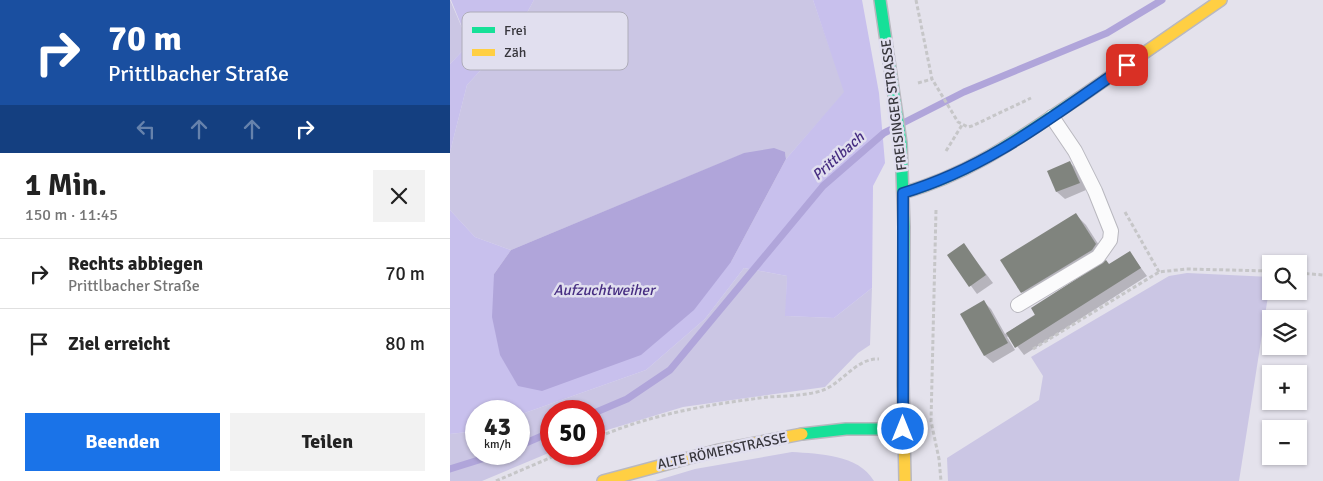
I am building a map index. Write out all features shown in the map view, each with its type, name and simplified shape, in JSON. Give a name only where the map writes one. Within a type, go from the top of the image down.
[{"type":"main road","name":"FREISINGER STRASSE","points":[[880,0],[898,109],[903,193],[903,429],[905,481]]},
{"type":"main road","points":[[903,193],[938,182],[995,155],[1221,0]]},
{"type":"main road","name":"ALTE RÖMERSTRASSE","points":[[603,481],[651,466],[751,442],[839,430],[903,429]]},
{"type":"lane","points":[[1018,305],[1098,257],[1110,240],[1111,231],[1095,190],[1075,151],[1052,117]]},
{"type":"path","points":[[916,0],[932,79],[958,122],[962,125],[972,126],[1033,97]]},
{"type":"path","points":[[940,481],[939,458],[931,421],[936,213],[942,158],[962,125]]},
{"type":"path","points":[[1033,349],[1159,272],[1186,269],[1262,271]]},
{"type":"path","points":[[1307,274],[1323,275]]},
{"type":"path","points":[[605,434],[683,411],[768,398],[804,395],[828,390],[856,366],[872,359],[903,360]]},
{"type":"path","points":[[496,481],[540,462]]},
{"type":"shaded area","points":[[450,0],[462,28],[462,51],[450,64]]},
{"type":"shaded area","points":[[451,0],[534,0],[527,12],[462,12],[462,27]]},
{"type":"shaded area","points":[[534,0],[813,0],[845,92],[786,159],[785,152],[745,153],[511,250],[475,237],[450,210],[450,152],[467,85],[481,70],[628,70],[628,12],[527,12]]},
{"type":"shaded area","points":[[813,0],[862,0],[879,93],[885,163],[873,186],[872,288],[834,318],[785,316],[787,276],[744,268],[705,319],[646,370],[561,400],[540,400],[540,408],[530,411],[530,400],[465,400],[465,432],[450,434],[450,210],[475,237],[511,250],[494,274],[731,262],[786,159],[844,92]]},
{"type":"shaded area","points":[[462,51],[462,70],[481,70],[467,85],[450,152],[450,64]]},
{"type":"shaded area","points":[[744,268],[787,276],[786,316],[834,318],[872,288],[870,345],[858,353],[825,387],[683,407],[605,431],[605,400],[561,400],[646,370],[705,319]]},
{"type":"shaded area","points":[[1187,273],[1262,277],[1262,300],[1267,300],[1266,310],[1262,310],[1262,334],[1239,481],[948,481],[947,458],[1039,400],[1043,376],[1031,357],[1169,276]]},
{"type":"shaded area","points":[[540,408],[540,457],[530,461],[530,411]]},
{"type":"shaded area","points":[[465,432],[465,465],[520,465],[482,481],[450,481],[450,434]]},
{"type":"shaded area","points":[[792,452],[826,455],[848,460],[867,472],[874,481],[655,481],[695,469]]},
{"type":"water","name":"Aufzuchtweiher","points":[[774,148],[785,152],[786,159],[731,262],[694,310],[641,355],[542,391],[518,386],[500,355],[492,317],[494,274],[511,250],[744,153]]},
{"type":"building","points":[[1070,161],[1080,183],[1056,192],[1047,171]]},
{"type":"building","points":[[1076,213],[1096,244],[1092,250],[1021,293],[1000,260]]},
{"type":"building","points":[[964,243],[986,275],[969,287],[947,255]]},
{"type":"building","points":[[1130,251],[1141,268],[1015,348],[1006,333],[1035,315],[1031,308],[1106,260],[1109,264]]},
{"type":"building","points":[[984,300],[1008,343],[984,356],[960,314]]},
{"type":"waterway","name":"Prittlbach","points":[[905,122],[964,92],[1107,33],[1162,0]]},
{"type":"waterway","name":"Prittlbach","points":[[605,408],[627,399],[670,370],[823,186],[884,133],[894,128]]},
{"type":"waterway","name":"Prittlbach","points":[[530,441],[540,437]]},
{"type":"waterway","name":"Prittlbach","points":[[450,469],[465,464]]},
{"type":"traffic: fast","points":[[880,0],[901,143],[904,227],[903,384]]},
{"type":"traffic: fast","points":[[903,193],[928,185],[974,165],[1079,98]]},
{"type":"traffic: fast","points":[[802,434],[846,429],[903,429]]},
{"type":"traffic: slow","points":[[1079,98],[1221,0]]},
{"type":"traffic: slow","points":[[903,384],[905,481]]},
{"type":"traffic: slow","points":[[603,481],[719,450],[802,434]]},
{"type":"route","points":[[903,429],[903,193],[938,182],[967,170],[995,155],[1127,65]]}]
